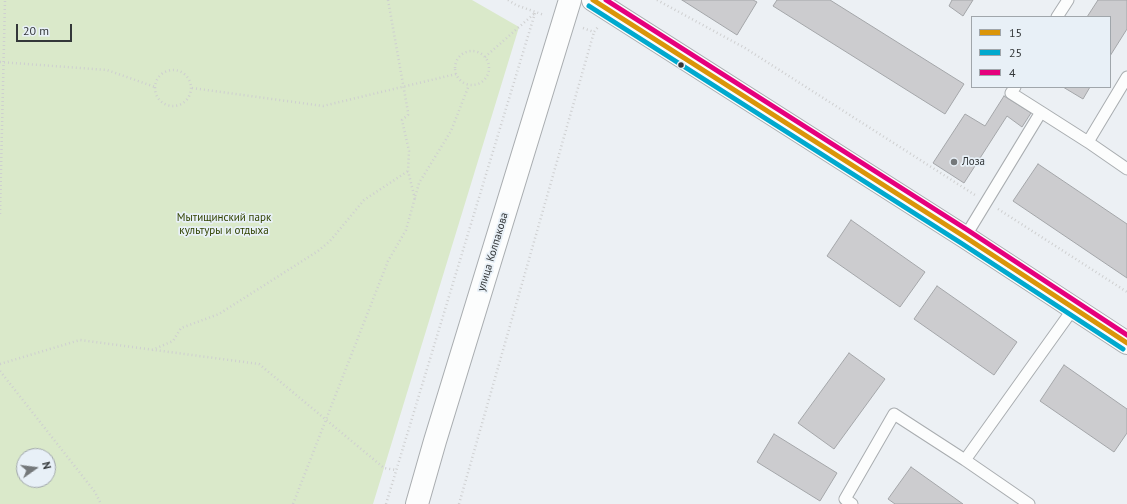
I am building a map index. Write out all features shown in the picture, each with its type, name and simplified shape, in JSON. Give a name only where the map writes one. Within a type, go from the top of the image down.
[{"type":"main road","name":"улица Колпакова","points":[[417,504],[570,0]]},
{"type":"main road","points":[[592,0],[965,237],[1127,343]]},
{"type":"lane","points":[[1059,16],[1068,0]]},
{"type":"lane","points":[[1088,142],[1127,77]]},
{"type":"lane","points":[[1014,88],[1011,93],[1088,142],[1127,169]]},
{"type":"lane","points":[[965,237],[1041,112]]},
{"type":"lane","points":[[965,460],[1073,309]]},
{"type":"lane","points":[[852,504],[845,499],[894,414],[1029,504]]},
{"type":"path","points":[[0,214],[5,0]]},
{"type":"path","points":[[388,0],[408,112],[406,116],[402,118],[409,151],[408,171],[415,200]]},
{"type":"path","points":[[508,0],[516,6],[535,13]]},
{"type":"path","points":[[657,0],[745,48],[1127,292]]},
{"type":"path","points":[[485,57],[535,13]]},
{"type":"path","points":[[386,504],[535,13]]},
{"type":"path","points":[[459,504],[594,32]]},
{"type":"path","points":[[466,52],[476,52],[485,57],[488,62],[488,74],[485,79],[475,85],[464,83],[456,74],[456,64],[458,59],[466,52]]},
{"type":"path","points":[[0,62],[106,70],[155,87]]},
{"type":"path","points":[[171,70],[177,70],[188,76],[192,88],[188,99],[179,106],[173,107],[167,106],[158,98],[155,87],[160,76],[171,70]]},
{"type":"path","points":[[192,88],[323,106],[456,74]]},
{"type":"path","points":[[292,504],[388,261],[406,230],[419,183],[451,131],[469,85]]},
{"type":"path","points":[[151,350],[173,341],[181,328],[219,314],[318,252],[330,241],[364,200],[408,171]]},
{"type":"path","points":[[0,364],[80,340],[259,364],[384,468],[396,470]]},
{"type":"path","points":[[0,371],[95,492],[101,504]]},
{"type":"green space","name":"Мытищинский парк культуры и отдыха","points":[[0,0],[472,0],[519,27],[373,504],[0,504]]},
{"type":"building","points":[[682,0],[753,0],[757,2],[737,35]]},
{"type":"building","points":[[777,0],[830,0],[964,84],[945,114],[773,6]]},
{"type":"building","points":[[952,0],[973,0],[963,16],[949,6]]},
{"type":"building","points":[[1098,0],[1127,0],[1127,29],[1111,54],[1111,16],[1088,16]]},
{"type":"building","points":[[1065,88],[1089,88],[1083,99]]},
{"type":"building","points":[[1004,96],[1031,113],[1022,127],[1007,116],[964,183],[933,163],[965,114],[985,126]]},
{"type":"building","points":[[1038,164],[1127,224],[1127,278],[1013,201]]},
{"type":"building","points":[[851,220],[925,272],[900,307],[827,256]]},
{"type":"building","points":[[937,286],[1017,342],[994,375],[914,319]]},
{"type":"building","points":[[849,353],[885,379],[834,449],[798,423]]},
{"type":"building","points":[[1064,365],[1127,409],[1127,433],[1114,452],[1040,401]]},
{"type":"building","points":[[774,434],[837,473],[820,501],[757,462]]},
{"type":"building","points":[[911,467],[963,504],[895,504],[888,499]]},
{"type":"transit line","name":"15","points":[[593,0],[965,237],[1127,343]]},
{"type":"transit line","name":"4","points":[[606,0],[969,231],[1127,335]]},
{"type":"transit line","name":"25","points":[[589,6],[961,243],[1123,349]]},
{"type":"place","name":"Лоза","points":[[954,162]]}]
